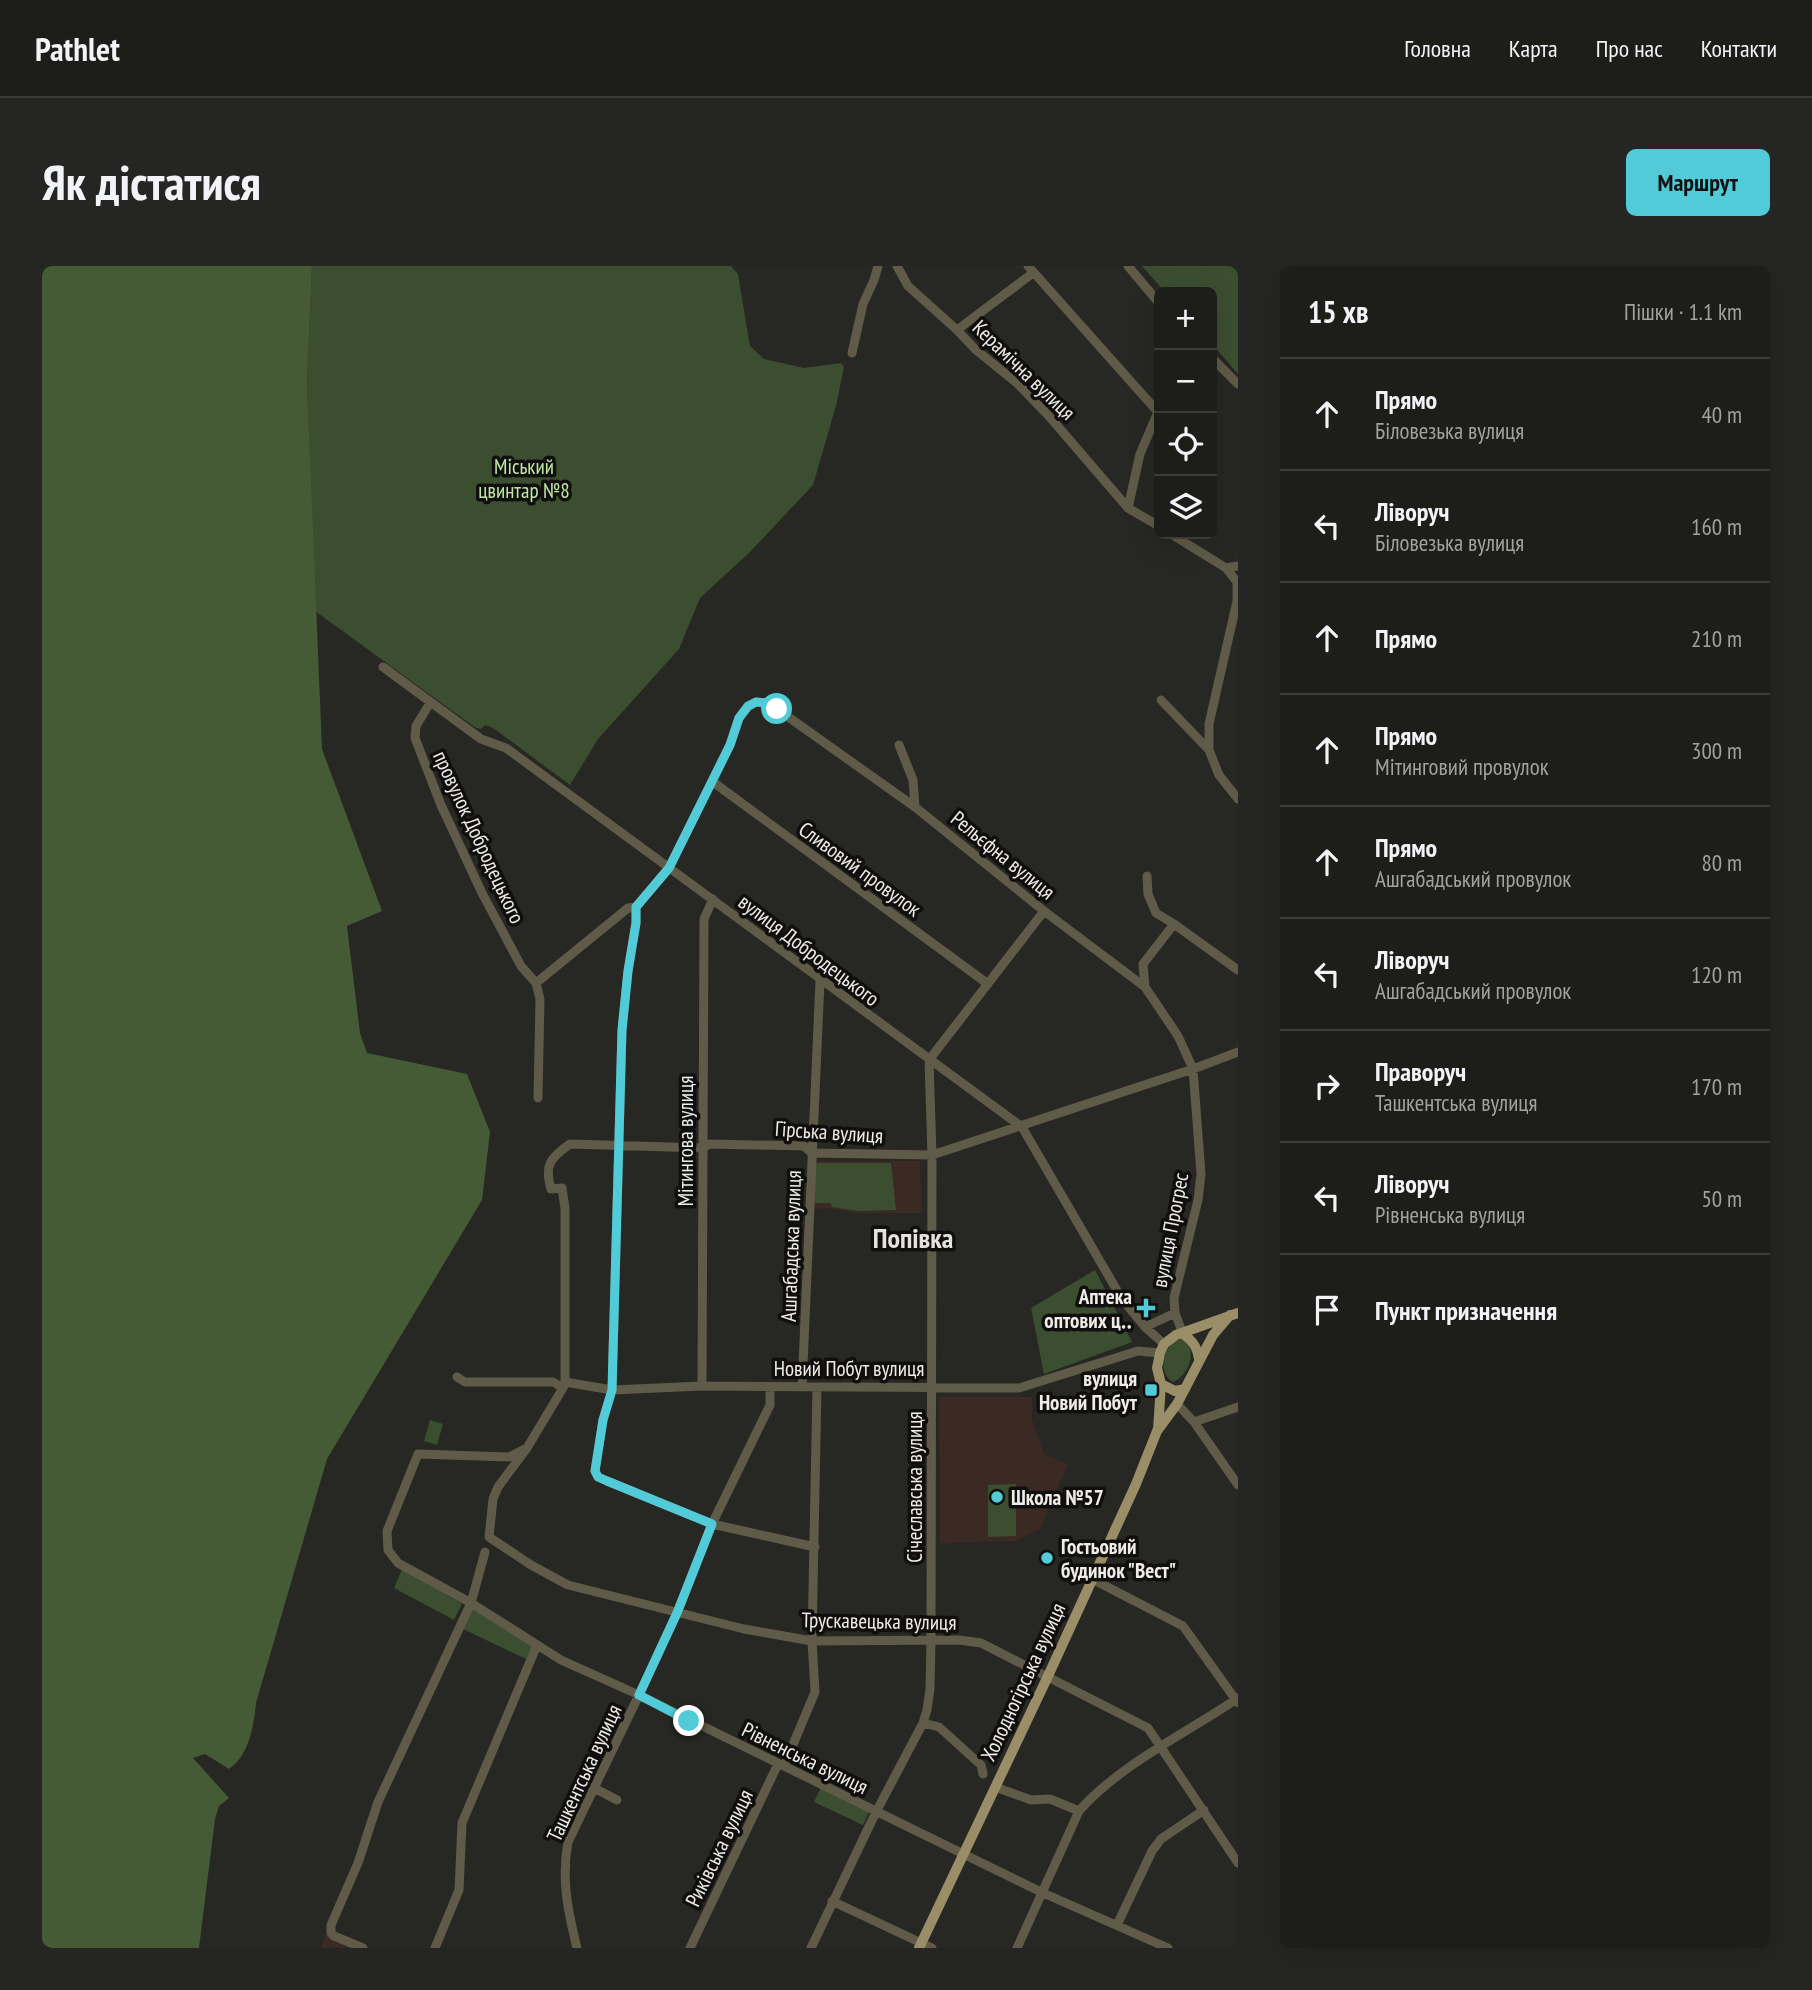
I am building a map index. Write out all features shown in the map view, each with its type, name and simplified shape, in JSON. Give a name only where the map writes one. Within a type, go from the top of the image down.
[{"type":"main road","name":"Новий Побут вулиця","points":[[1162,1348],[1176,1335],[1234,1314]]},
{"type":"main road","name":"Новий Побут вулиця","points":[[1199,1359],[1213,1335],[1234,1314]]},
{"type":"main road","points":[[1162,1348],[1157,1368],[1161,1384],[1175,1391],[1185,1389],[1199,1359],[1197,1348],[1191,1339],[1183,1334]]},
{"type":"main road","name":"Холодногірська вулиця","points":[[1157,1431],[1161,1384]]},
{"type":"main road","name":"Холодногірська вулиця","points":[[925,1946],[964,1853],[1136,1484],[1157,1431],[1185,1389]]},
{"type":"street","points":[[852,353],[863,304],[878,266]]},
{"type":"street","name":"Керамічна вулиця","points":[[897,266],[908,286],[975,349],[1018,384],[1048,415],[1128,508],[1154,523]]},
{"type":"street","points":[[1128,266],[1154,297]]},
{"type":"street","points":[[957,330],[1031,269],[1154,407]]},
{"type":"street","points":[[1217,366],[1238,384]]},
{"type":"street","points":[[1128,508],[1140,454],[1158,413]]},
{"type":"street","points":[[1179,539],[1226,568],[1237,582],[1237,601],[1209,724],[1209,750],[1219,775],[1238,800]]},
{"type":"street","points":[[1226,568],[1238,566]]},
{"type":"street","name":"вулиця Добродецького","points":[[383,667],[481,739],[506,748],[1022,1127],[1122,1299],[1162,1348]]},
{"type":"street","points":[[1161,700],[1209,750]]},
{"type":"street","name":"Рельєфна вулиця","points":[[713,782],[739,718],[748,706],[756,702],[767,703],[915,807],[1044,911],[1145,987],[1178,1036],[1194,1069]]},
{"type":"street","name":"провулок Добродецького","points":[[430,703],[416,726],[415,738],[441,804],[482,893],[522,966],[536,982]]},
{"type":"street","points":[[899,744],[914,780],[915,807]]},
{"type":"street","points":[[713,782],[669,868],[636,907],[622,1030],[612,1390],[603,1420],[595,1471],[598,1477],[712,1524],[815,1547]]},
{"type":"street","name":"Сливовий провулок","points":[[713,782],[988,984]]},
{"type":"street","points":[[1147,876],[1148,894],[1156,913],[1238,970]]},
{"type":"street","name":"Мітингова вулиця","points":[[702,1386],[704,919],[713,899]]},
{"type":"street","points":[[538,1098],[540,999],[536,982],[628,908],[636,907]]},
{"type":"street","points":[[929,1060],[1044,911]]},
{"type":"street","points":[[1145,987],[1143,964],[1174,924]]},
{"type":"street","name":"Ашгабадська вулиця","points":[[802,1387],[820,981]]},
{"type":"street","name":"Гірська вулиця","points":[[564,1385],[565,1208],[562,1188],[551,1189],[546,1173],[549,1164],[570,1144],[702,1148],[710,1144],[804,1146],[812,1153],[932,1155],[1022,1127],[1238,1052]]},
{"type":"street","name":"Січеславська вулиця","points":[[811,1948],[876,1812],[923,1723],[930,1689],[932,1155],[929,1060]]},
{"type":"street","name":"вулиця Прогрес","points":[[1175,1313],[1174,1298],[1198,1200],[1201,1174],[1194,1069]]},
{"type":"street","points":[[1145,1327],[1175,1313],[1183,1334]]},
{"type":"street","name":"Новий Побут вулиця","points":[[457,1377],[465,1382],[553,1382],[612,1390],[702,1386],[1029,1387],[1138,1351],[1162,1348]]},
{"type":"street","points":[[527,1448],[564,1385]]},
{"type":"street","name":"Ташкентська вулиця","points":[[577,1948],[565,1898],[564,1863],[568,1842],[677,1613],[712,1524],[770,1405],[770,1387]]},
{"type":"street","points":[[781,1765],[815,1692],[812,1641],[817,1387]]},
{"type":"street","points":[[1177,1404],[1194,1422],[1238,1485]]},
{"type":"street","points":[[1194,1422],[1238,1407]]},
{"type":"street","name":"Трускавецька вулиця","points":[[527,1448],[498,1487],[493,1499],[489,1537],[531,1565],[568,1585],[677,1613],[812,1641],[959,1640],[981,1643],[1142,1723],[1162,1746],[1238,1863]]},
{"type":"street","name":"Рівненська вулиця","points":[[527,1448],[509,1457],[418,1454],[387,1531],[388,1550],[398,1563],[471,1603],[561,1660],[639,1695],[1041,1892],[1168,1948]]},
{"type":"street","points":[[363,1948],[334,1936],[331,1929],[358,1863],[378,1802],[471,1603],[485,1552]]},
{"type":"street","points":[[1017,1948],[1079,1811],[1102,1788],[1162,1746],[1237,1700],[1183,1626],[1091,1579]]},
{"type":"street","points":[[435,1948],[458,1891],[462,1823],[537,1646]]},
{"type":"street","points":[[923,1723],[939,1727],[981,1765],[983,1774]]},
{"type":"street","name":"Риківська вулиця","points":[[690,1948],[781,1765]]},
{"type":"street","points":[[995,1787],[1031,1800],[1050,1799],[1079,1811]]},
{"type":"street","points":[[594,1788],[617,1800]]},
{"type":"street","points":[[1117,1926],[1152,1851],[1161,1839],[1204,1810]]},
{"type":"street","points":[[832,1901],[925,1946]]},
{"type":"shaded area","points":[[815,1161],[920,1161],[922,1213],[855,1213],[830,1208],[811,1210]]},
{"type":"shaded area","name":"Школа №57","points":[[939,1397],[1032,1397],[1032,1419],[1044,1454],[1068,1464],[1040,1529],[1016,1541],[940,1543]]},
{"type":"shaded area","points":[[325,1934],[349,1948],[321,1948]]},
{"type":"green space","points":[[42,266],[312,266],[307,386],[322,749],[382,911],[347,926],[360,1033],[367,1053],[467,1074],[490,1132],[482,1200],[327,1459],[256,1703],[246,1748],[229,1769],[205,1754],[193,1758],[229,1798],[219,1806],[215,1819],[199,1948],[42,1948]]},
{"type":"green space","name":"Міський цвинтар №8","points":[[312,266],[731,266],[738,274],[750,346],[764,359],[804,368],[841,363],[844,367],[836,406],[813,485],[750,552],[700,598],[679,649],[598,739],[570,785],[493,728],[485,725],[481,729],[476,728],[315,611],[307,386]]},
{"type":"green space","points":[[1142,266],[1238,266],[1238,374],[1217,350],[1217,287],[1161,287]]},
{"type":"green space","points":[[818,1163],[891,1163],[896,1210],[858,1211],[832,1207],[831,1203],[815,1203],[815,1167]]},
{"type":"green space","points":[[1095,1270],[1132,1342],[1044,1374],[1031,1308]]},
{"type":"green space","points":[[1181,1339],[1190,1349],[1190,1362],[1183,1374],[1173,1382],[1165,1372],[1164,1359],[1169,1347]]},
{"type":"green space","points":[[430,1420],[443,1424],[437,1445],[424,1441]]},
{"type":"green space","points":[[1016,1484],[1016,1536],[988,1537],[988,1485]]},
{"type":"green space","points":[[402,1569],[462,1604],[454,1620],[394,1588]]},
{"type":"green space","points":[[473,1608],[533,1646],[526,1659],[463,1629]]},
{"type":"green space","points":[[821,1787],[870,1810],[863,1825],[814,1802]]},
{"type":"place","name":"Аптека оптових ц‥","points":[[1146,1308]]},
{"type":"place","name":"вулиця Новий Побут","points":[[1151,1390]]},
{"type":"place","name":"Школа №57","points":[[997,1497]]},
{"type":"place","name":"Гостьовий будинок \"Вест\"","points":[[1047,1558]]},
{"type":"district","name":"Попівка","points":[[913,1237]]},
{"type":"route","points":[[689,1721],[639,1695],[677,1613],[712,1524],[598,1477],[595,1471],[603,1420],[612,1390],[622,1030],[636,907],[669,868],[713,782],[739,718],[748,706],[756,702],[767,703],[777,709]]}]
